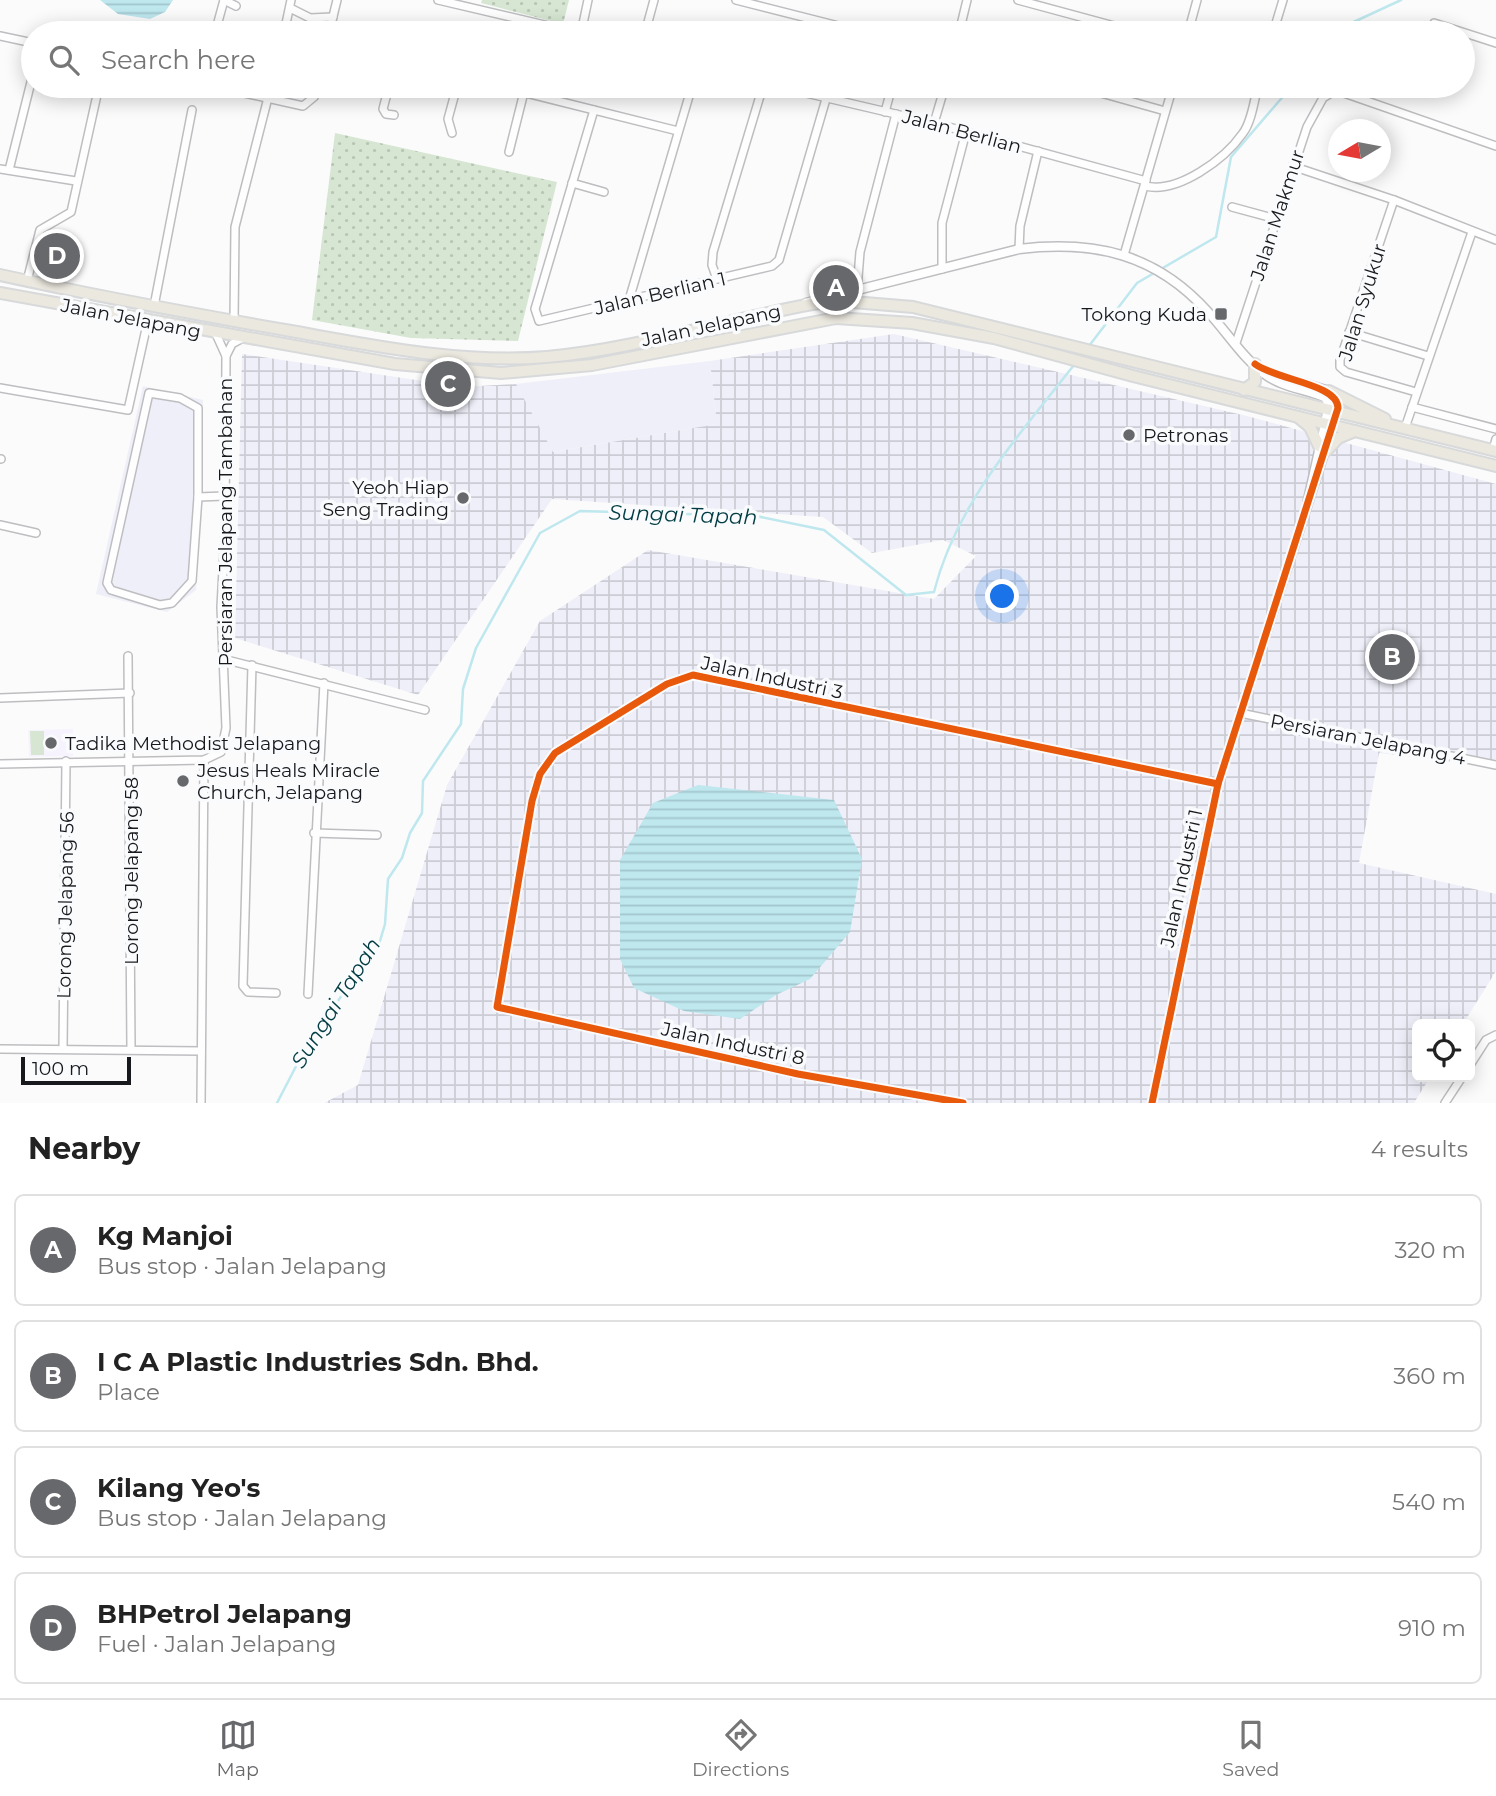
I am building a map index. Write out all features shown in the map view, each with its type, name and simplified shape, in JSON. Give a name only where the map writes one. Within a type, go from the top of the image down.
[{"type":"main road","name":"Jalan Jelapang","points":[[0,275],[234,321],[450,356],[496,359],[601,349],[801,306],[841,301],[913,307],[1244,390],[1495,447]]},
{"type":"main road","name":"Jalan Jelapang","points":[[0,293],[395,365],[512,373],[592,365],[836,318],[912,323],[994,338],[1496,466]]},
{"type":"main road","points":[[801,306],[824,309],[836,318],[844,308],[868,303]]},
{"type":"main road","points":[[1244,390],[1255,382],[1255,364]]},
{"type":"main road","points":[[1329,391],[1403,427]]},
{"type":"main road","points":[[1295,415],[1310,427],[1323,448],[1341,436],[1358,430]]},
{"type":"street","points":[[218,21],[224,0],[236,6]]},
{"type":"street","points":[[332,21],[337,0]]},
{"type":"street","points":[[438,0],[476,4],[526,21]]},
{"type":"street","points":[[583,21],[588,0]]},
{"type":"street","points":[[648,21],[654,0]]},
{"type":"street","points":[[736,0],[819,21]]},
{"type":"street","points":[[962,21],[967,0]]},
{"type":"street","points":[[1018,0],[1096,21]]},
{"type":"street","points":[[1191,21],[1197,0]]},
{"type":"street","points":[[1277,21],[1283,0]]},
{"type":"street","points":[[291,4],[310,18],[333,17]]},
{"type":"street","points":[[0,36],[21,41]]},
{"type":"street","points":[[1475,36],[1496,43]]},
{"type":"street","points":[[9,170],[27,98]]},
{"type":"street","points":[[27,281],[40,230],[71,212],[96,98]]},
{"type":"street","points":[[260,98],[303,106],[313,98]]},
{"type":"street","points":[[386,98],[383,109],[386,114],[394,115]]},
{"type":"street","points":[[452,133],[448,118],[454,98]]},
{"type":"street","points":[[509,152],[522,98]]},
{"type":"street","points":[[547,98],[678,131]]},
{"type":"street","points":[[629,300],[688,98]]},
{"type":"street","points":[[717,279],[712,265],[713,252],[759,98]]},
{"type":"street","name":"Jalan Berlian","points":[[822,98],[934,123],[1146,184]]},
{"type":"street","points":[[885,112],[889,98]]},
{"type":"street","points":[[934,123],[941,98]]},
{"type":"street","points":[[1119,98],[1166,111]]},
{"type":"street","points":[[1124,255],[1170,98]]},
{"type":"street","points":[[1146,184],[1155,188],[1171,186],[1209,165],[1229,150],[1244,132],[1254,98]]},
{"type":"street","name":"Jalan Makmur","points":[[1236,344],[1292,166],[1307,127],[1323,98]]},
{"type":"street","name":"Jalan Makmur","points":[[1357,98],[1496,146]]},
{"type":"street","name":"Jalan Berlian 1","points":[[572,183],[535,309],[539,321],[762,271],[779,260],[826,99]]},
{"type":"street","points":[[234,321],[235,227],[268,100]]},
{"type":"street","points":[[154,306],[192,110]]},
{"type":"street","points":[[594,110],[572,183],[604,192]]},
{"type":"street","points":[[857,290],[860,252],[896,114]]},
{"type":"street","points":[[942,269],[942,223],[966,132]]},
{"type":"street","points":[[1020,249],[1020,226],[1038,151]]},
{"type":"street","points":[[1292,166],[1394,200],[1496,240]]},
{"type":"street","points":[[0,169],[76,181]]},
{"type":"street","name":"Jalan Syukur","points":[[1394,200],[1349,332],[1340,367],[1346,372],[1416,393]]},
{"type":"street","points":[[1232,207],[1276,219]]},
{"type":"street","points":[[1403,427],[1472,232]]},
{"type":"street","points":[[801,306],[811,300],[1020,249],[1051,245],[1081,246],[1124,255],[1173,278],[1255,364],[1281,383],[1326,398],[1332,411]]},
{"type":"street","points":[[0,388],[128,410],[148,320]]},
{"type":"street","points":[[1349,332],[1428,356]]},
{"type":"street","name":"Persiaran Jelapang Tambahan","points":[[204,760],[222,752],[225,743],[221,607],[226,356],[216,334]]},
{"type":"street","name":"Persiaran Jelapang Tambahan","points":[[226,356],[232,344],[241,339]]},
{"type":"street","points":[[1255,364],[1276,376],[1329,391],[1337,399],[1329,423]]},
{"type":"street","points":[[132,390],[180,398],[198,408],[198,497],[192,581],[172,603],[160,605],[111,590],[107,583],[149,393]]},
{"type":"street","points":[[1412,407],[1496,429]]},
{"type":"street","name":"Jalan Industri 1","points":[[1152,1103],[1218,784],[1307,503],[1329,423]]},
{"type":"street","points":[[198,497],[225,496]]},
{"type":"street","points":[[0,525],[36,533]]},
{"type":"street","name":"Lorong Jelapang 58","points":[[128,656],[131,760],[131,1048]]},
{"type":"street","points":[[223,659],[425,710]]},
{"type":"street","points":[[252,665],[245,990],[276,993]]},
{"type":"street","name":"Jalan Industri 3","points":[[497,1007],[514,896],[540,774],[555,753],[678,678],[693,675],[1218,784]]},
{"type":"street","points":[[308,994],[314,833],[324,683]]},
{"type":"street","points":[[0,698],[130,693]]},
{"type":"street","name":"Persiaran Jelapang 4","points":[[1240,713],[1496,765]]},
{"type":"street","points":[[0,764],[204,760],[201,1103]]},
{"type":"street","name":"Lorong Jelapang 56","points":[[63,1049],[66,761]]},
{"type":"street","points":[[314,833],[377,835]]},
{"type":"street","name":"Jalan Industri 8","points":[[497,1007],[798,1074],[963,1103]]},
{"type":"street","points":[[1475,1057],[1486,1040],[1496,1035]]},
{"type":"street","points":[[0,1049],[131,1048],[201,1051]]},
{"type":"street","points":[[1445,1103],[1459,1082]]},
{"type":"shaded area","points":[[894,334],[1247,416],[1496,484],[1496,767],[1379,753],[1359,863],[1496,894],[1496,971],[1466,1019],[1412,1019],[1412,1082],[1427,1082],[1414,1103],[324,1103],[358,1085],[447,785],[540,621],[648,550],[934,599],[976,556],[943,540],[872,553],[823,517],[552,499],[418,695],[235,638],[242,354],[463,387],[516,384],[553,452],[717,424],[710,361]]},
{"type":"shaded area","points":[[710,361],[717,424],[552,452],[516,384]]},
{"type":"shaded area","points":[[143,386],[203,400],[196,590],[167,612],[96,594]]},
{"type":"shaded area","name":"Tadika Methodist Jelapang","points":[[73,729],[73,756],[29,757],[28,730]]},
{"type":"green space","points":[[482,0],[569,0],[564,21],[551,21],[481,3]]},
{"type":"green space","points":[[335,133],[557,182],[518,341],[411,338],[312,320]]},
{"type":"green space","points":[[30,731],[44,731],[44,755],[31,755]]},
{"type":"water","points":[[100,0],[173,0],[165,12],[150,19],[118,14]]},
{"type":"water","points":[[698,785],[834,800],[862,859],[850,932],[810,979],[776,995],[740,1019],[684,1011],[634,988],[620,959],[620,860],[653,803]]},
{"type":"waterway","name":"Sungai Tapah","points":[[1356,21],[1401,0]]},
{"type":"waterway","name":"Sungai Tapah","points":[[1089,346],[1137,283],[1216,237],[1231,157],[1282,98]]},
{"type":"waterway","name":"Sungai Tapah","points":[[277,1103],[307,1045],[380,941],[385,924],[388,879],[402,858],[410,833],[422,813],[423,781],[461,724],[463,689],[476,648],[540,533],[580,511],[756,516],[824,530],[906,595],[934,592],[957,529],[973,500],[1011,444],[1074,365]]},
{"type":"cycle path","points":[[1152,1103],[1218,784],[1338,408],[1328,393],[1255,364]]},
{"type":"cycle path","points":[[963,1103],[798,1074],[497,1007],[532,801],[540,774],[555,753],[667,684],[693,675],[1218,784]]},
{"type":"place","name":"BHPetrol Jelapang","points":[[57,256]]},
{"type":"place","name":"Kg Manjoi","points":[[836,288]]},
{"type":"place","name":"Tokong Kuda","points":[[1221,314]]},
{"type":"place","name":"Kilang Yeo's","points":[[448,384]]},
{"type":"place","name":"Petronas","points":[[1129,435]]},
{"type":"place","name":"Yeoh Hiap Seng Trading","points":[[463,498]]},
{"type":"place","name":"I C A Plastic Industries Sdn. Bhd.","points":[[1392,657]]},
{"type":"place","name":"Tadika Methodist Jelapang","points":[[51,743]]},
{"type":"place","name":"Jesus Heals Miracle Church, Jelapang","points":[[183,781]]}]
